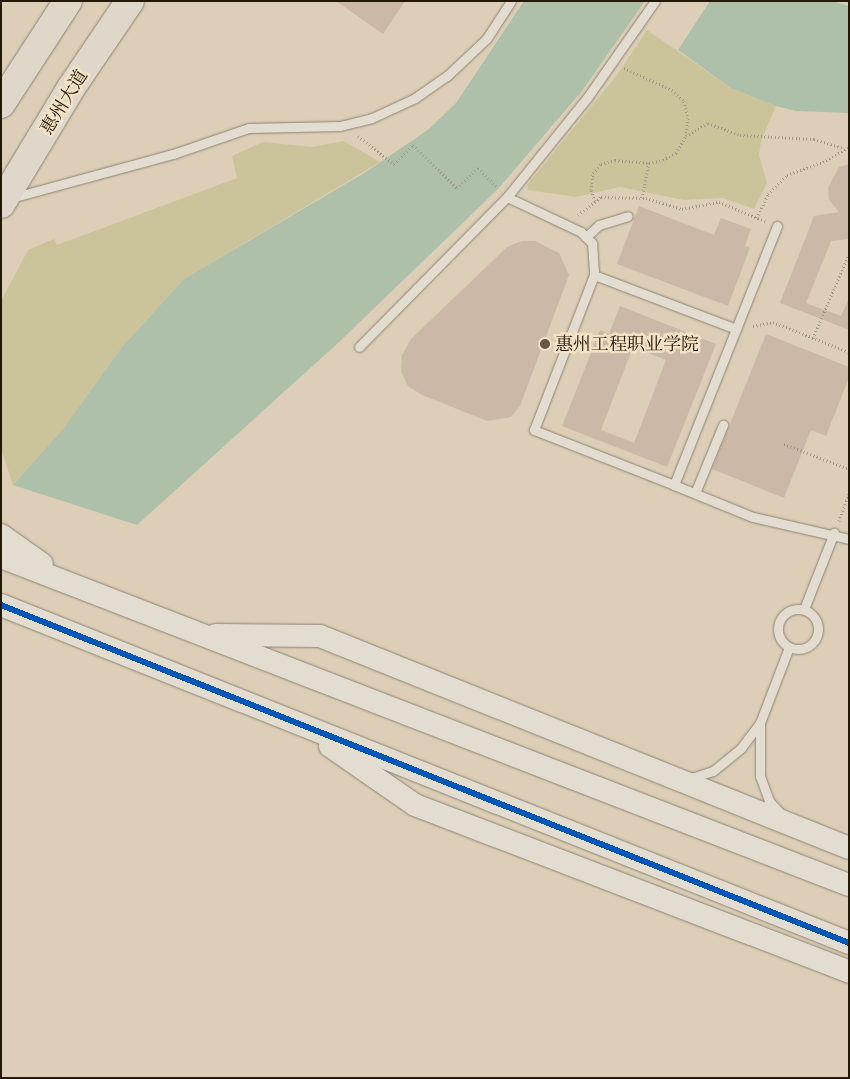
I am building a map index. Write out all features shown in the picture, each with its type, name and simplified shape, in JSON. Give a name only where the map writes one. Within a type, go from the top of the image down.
[{"type":"highway","points":[[1,104],[68,1]]},
{"type":"highway","name":"惠州大道","points":[[3,202],[71,88],[130,1]]},
{"type":"street","points":[[1,535],[67,583]]},
{"type":"street","points":[[1,557],[849,885]]},
{"type":"street","points":[[1,605],[849,943]]},
{"type":"street","points":[[1,619],[50,625]]},
{"type":"street","points":[[201,634],[320,636],[849,848]]},
{"type":"street","points":[[298,724],[415,805],[849,972]]},
{"type":"lane","points":[[3,202],[173,154],[249,128],[340,126],[372,118],[414,98],[447,76],[486,38],[511,1]]},
{"type":"lane","points":[[359,347],[507,197],[614,61],[655,1]]},
{"type":"lane","points":[[507,197],[566,225],[586,237],[592,243],[594,275],[534,430],[753,517],[834,533],[849,539]]},
{"type":"lane","points":[[586,237],[599,225],[628,216]]},
{"type":"lane","points":[[674,485],[777,226]]},
{"type":"lane","points":[[594,275],[736,329]]},
{"type":"lane","points":[[695,494],[723,425]]},
{"type":"lane","points":[[804,609],[834,533]]},
{"type":"lane","points":[[790,609],[804,609],[817,621],[817,636],[806,648],[789,648],[779,637],[779,621],[790,609]]},
{"type":"lane","points":[[682,781],[713,771],[741,748],[760,723],[789,648]]},
{"type":"lane","points":[[760,723],[760,776],[769,802],[795,826]]},
{"type":"path","points":[[595,201],[592,190],[593,173],[601,164],[614,160],[649,163],[676,153],[686,136],[688,118],[684,101],[672,90],[614,61]]},
{"type":"path","points":[[686,136],[708,123],[740,136],[814,139],[847,147]]},
{"type":"path","points":[[375,147],[394,164],[413,145],[457,188],[478,168],[507,197]]},
{"type":"path","points":[[757,218],[768,194],[787,175],[823,162],[847,147]]},
{"type":"path","points":[[642,198],[649,163]]},
{"type":"path","points":[[566,225],[601,197],[642,198],[682,209],[719,202],[777,226]]},
{"type":"path","points":[[813,338],[849,254]]},
{"type":"path","points":[[736,329],[773,322],[849,352]]},
{"type":"path","points":[[784,444],[849,469]]},
{"type":"path","points":[[834,533],[849,494]]},
{"type":"shaded area","points":[[524,1],[645,1],[582,91],[498,189],[338,343],[137,525],[13,485],[63,429],[122,347],[184,279],[366,172],[429,129],[456,103]]},
{"type":"shaded area","points":[[710,1],[833,1],[849,6],[849,113],[796,111],[776,106],[731,88],[678,50]]},
{"type":"shaded area","points":[[647,30],[731,88],[776,106],[761,141],[759,155],[767,183],[754,209],[723,198],[684,200],[620,187],[576,197],[527,190],[528,184],[617,75]]},
{"type":"shaded area","points":[[344,141],[380,162],[184,279],[122,347],[63,429],[13,485],[1,449],[1,301],[28,250],[54,239],[57,245],[237,178],[232,156],[263,142],[312,147]]},
{"type":"building","points":[[336,1],[405,1],[383,34]]},
{"type":"building","points":[[849,164],[849,239],[831,241],[806,303],[841,316],[849,298],[849,330],[780,303],[814,216],[839,212],[829,200],[828,188],[839,167]]},
{"type":"building","points":[[639,206],[714,235],[721,218],[751,229],[745,246],[750,248],[728,306],[617,264]]},
{"type":"building","points":[[522,241],[535,241],[559,253],[569,275],[520,406],[511,417],[487,421],[422,395],[408,386],[401,371],[402,355],[411,339],[507,247]]},
{"type":"building","points":[[620,306],[716,344],[667,467],[562,426],[600,330],[609,334]],"holes":[[[633,347],[666,360],[634,443],[601,430]]]},
{"type":"building","points":[[766,334],[849,367],[849,378],[826,436],[811,430],[784,498],[712,469]]},
{"type":"cycle path","points":[[1,605],[849,943]]},
{"type":"place","name":"惠州工程职业学院","points":[[545,344]]}]
